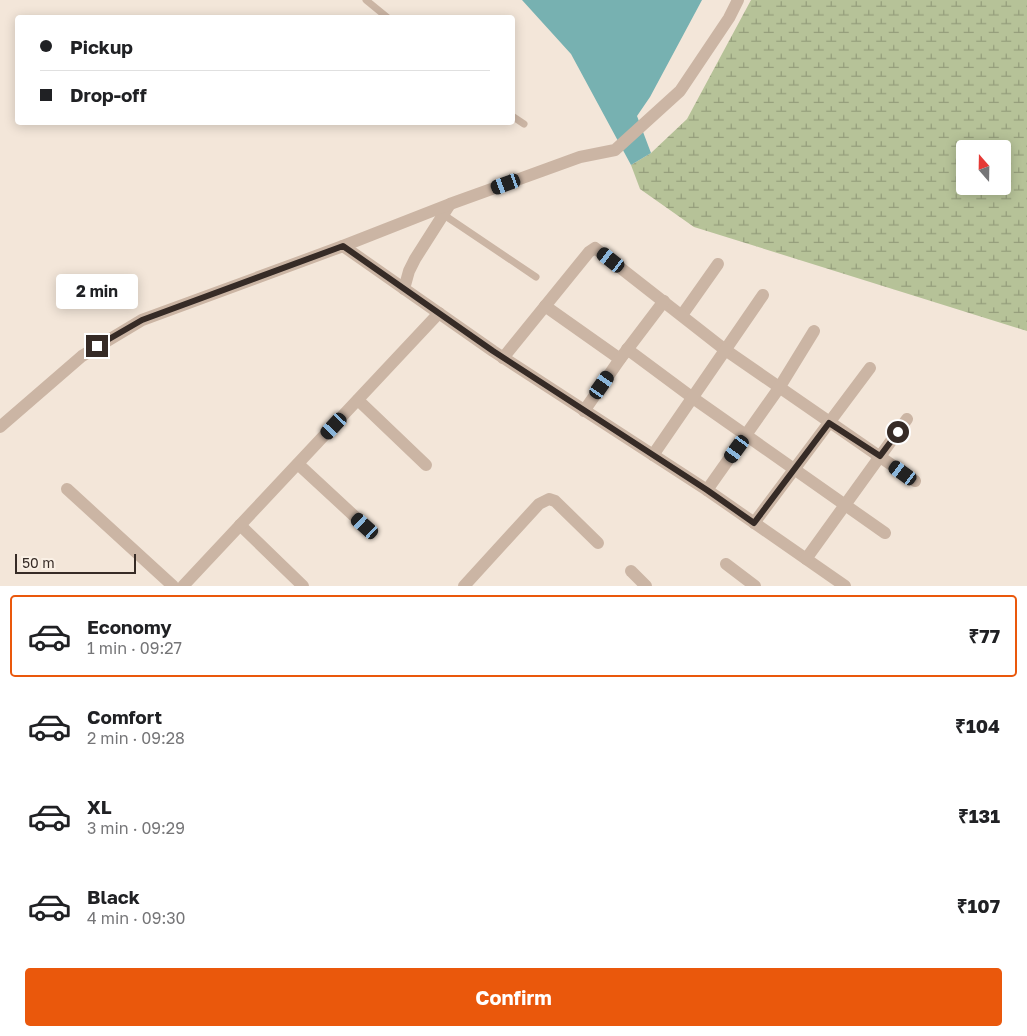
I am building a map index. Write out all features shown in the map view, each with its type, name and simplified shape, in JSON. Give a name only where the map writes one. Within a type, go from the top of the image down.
[{"type":"street","points":[[0,427],[82,356],[142,320],[447,209],[580,157],[615,150],[680,91],[730,18],[738,0]]},
{"type":"street","points":[[404,289],[414,259],[447,209]]},
{"type":"street","points":[[343,246],[503,358],[707,490],[843,585]]},
{"type":"street","points":[[503,358],[594,248],[724,349],[915,482]]},
{"type":"street","points":[[682,315],[718,264]]},
{"type":"street","points":[[654,455],[724,349],[763,295]]},
{"type":"street","points":[[584,411],[664,301]]},
{"type":"street","points":[[545,306],[692,398],[885,532]]},
{"type":"street","points":[[183,586],[439,313]]},
{"type":"street","points":[[707,490],[779,388],[814,331]]},
{"type":"street","points":[[754,523],[870,368]]},
{"type":"street","points":[[358,400],[426,465]]},
{"type":"street","points":[[806,559],[907,419]]},
{"type":"street","points":[[298,464],[365,526]]},
{"type":"street","points":[[67,489],[173,586]]},
{"type":"street","points":[[464,586],[540,504],[549,499],[555,501],[598,543]]},
{"type":"street","points":[[240,525],[302,586]]},
{"type":"street","points":[[726,564],[755,586]]},
{"type":"street","points":[[631,571],[646,586]]},
{"type":"lane","points":[[366,0],[384,15]]},
{"type":"lane","points":[[515,118],[524,124]]},
{"type":"lane","points":[[447,209],[536,277]]},
{"type":"green space","points":[[751,0],[1027,0],[1027,331],[694,227],[640,189],[631,165],[651,153],[687,119]]},
{"type":"water","points":[[522,0],[702,0],[650,97],[637,116],[651,153],[631,165],[571,54]]},
{"type":"route","points":[[97,346],[142,320],[343,246],[493,351],[707,490],[754,523],[829,423],[880,456],[898,432]]}]
